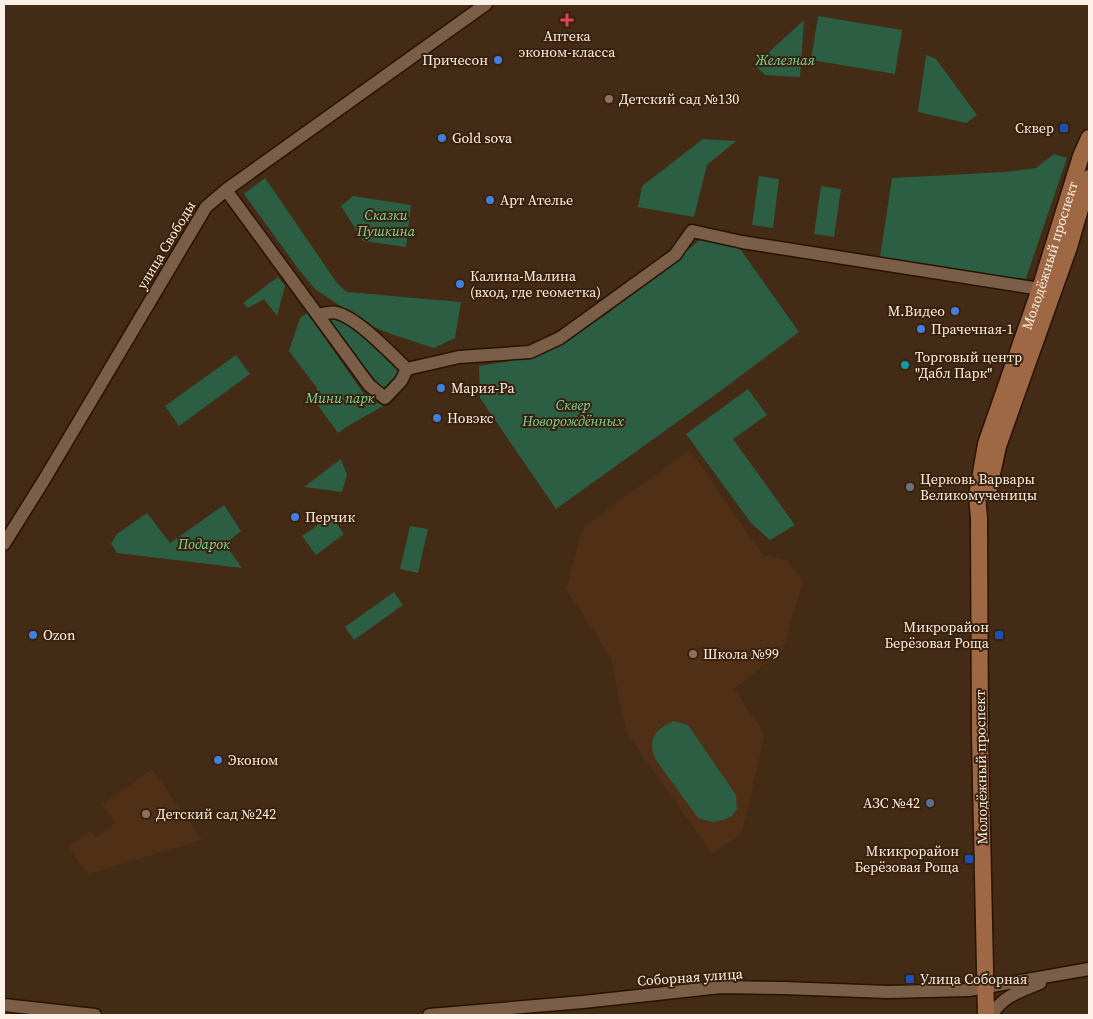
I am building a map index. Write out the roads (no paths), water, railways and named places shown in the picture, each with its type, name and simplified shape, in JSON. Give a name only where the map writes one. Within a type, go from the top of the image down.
[{"type":"main road","name":"Молодёжный проспект","points":[[986,1015],[980,728],[979,518],[977,496],[986,444],[1040,289],[1081,156],[1089,138]]},
{"type":"main road","name":"Молодёжный проспект","points":[[979,518],[987,496],[998,446],[1069,246],[1089,178]]},
{"type":"street","name":"улица Свободы","points":[[4,544],[206,207],[226,190],[486,4]]},
{"type":"street","points":[[226,190],[369,385],[385,398],[401,381],[407,369]]},
{"type":"street","points":[[407,369],[459,357],[530,352],[560,338],[675,256],[692,231],[742,242],[1040,289]]},
{"type":"street","points":[[318,315],[336,312],[350,319],[373,336],[407,369]]},
{"type":"street","points":[[992,1015],[1004,999],[1060,975],[1089,969]]},
{"type":"street","name":"Соборная улица","points":[[429,1015],[583,1002],[721,987],[888,992],[969,990],[1060,975]]},
{"type":"street","points":[[4,1005],[95,1015]]},
{"type":"place","name":"Аптека эконом-класса","points":[[567,20]]},
{"type":"place","name":"Причесон","points":[[498,60]]},
{"type":"place","name":"Детский сад №130","points":[[609,99]]},
{"type":"place","name":"Сквер","points":[[1064,128]]},
{"type":"place","name":"Gold sova","points":[[442,138]]},
{"type":"place","name":"Арт Ателье","points":[[490,200]]},
{"type":"place","name":"Калина-Малина (вход, где геометка)","points":[[460,284]]},
{"type":"place","name":"М.Видео","points":[[955,311]]},
{"type":"place","name":"Прачечная-1","points":[[921,329]]},
{"type":"place","name":"Торговый центр \"Дабл Парк\"","points":[[905,365]]},
{"type":"place","name":"Мария-Ра","points":[[441,388]]},
{"type":"place","name":"Новэкс","points":[[437,418]]},
{"type":"place","name":"Церковь Варвары Великомученицы","points":[[910,487]]},
{"type":"place","name":"Перчик","points":[[295,517]]},
{"type":"place","name":"Ozon","points":[[33,635]]},
{"type":"place","name":"Микрорайон Берёзовая Роща","points":[[999,635]]},
{"type":"place","name":"Школа №99","points":[[693,654]]},
{"type":"place","name":"Эконом","points":[[218,760]]},
{"type":"place","name":"АЗС №42","points":[[930,803]]},
{"type":"place","name":"Детский сад №242","points":[[146,814]]},
{"type":"place","name":"Мкикрорайон Берёзовая Роща","points":[[969,859]]},
{"type":"place","name":"Улица Соборная","points":[[910,979]]},
{"type":"park label","name":"Железная","points":[[785,60]]},
{"type":"park label","name":"Сказки Пушкина","points":[[386,224]]},
{"type":"park label","name":"Мини парк","points":[[340,398]]},
{"type":"park label","name":"Сквер Новорождённых","points":[[573,414]]},
{"type":"park label","name":"Подарок","points":[[204,544]]}]
